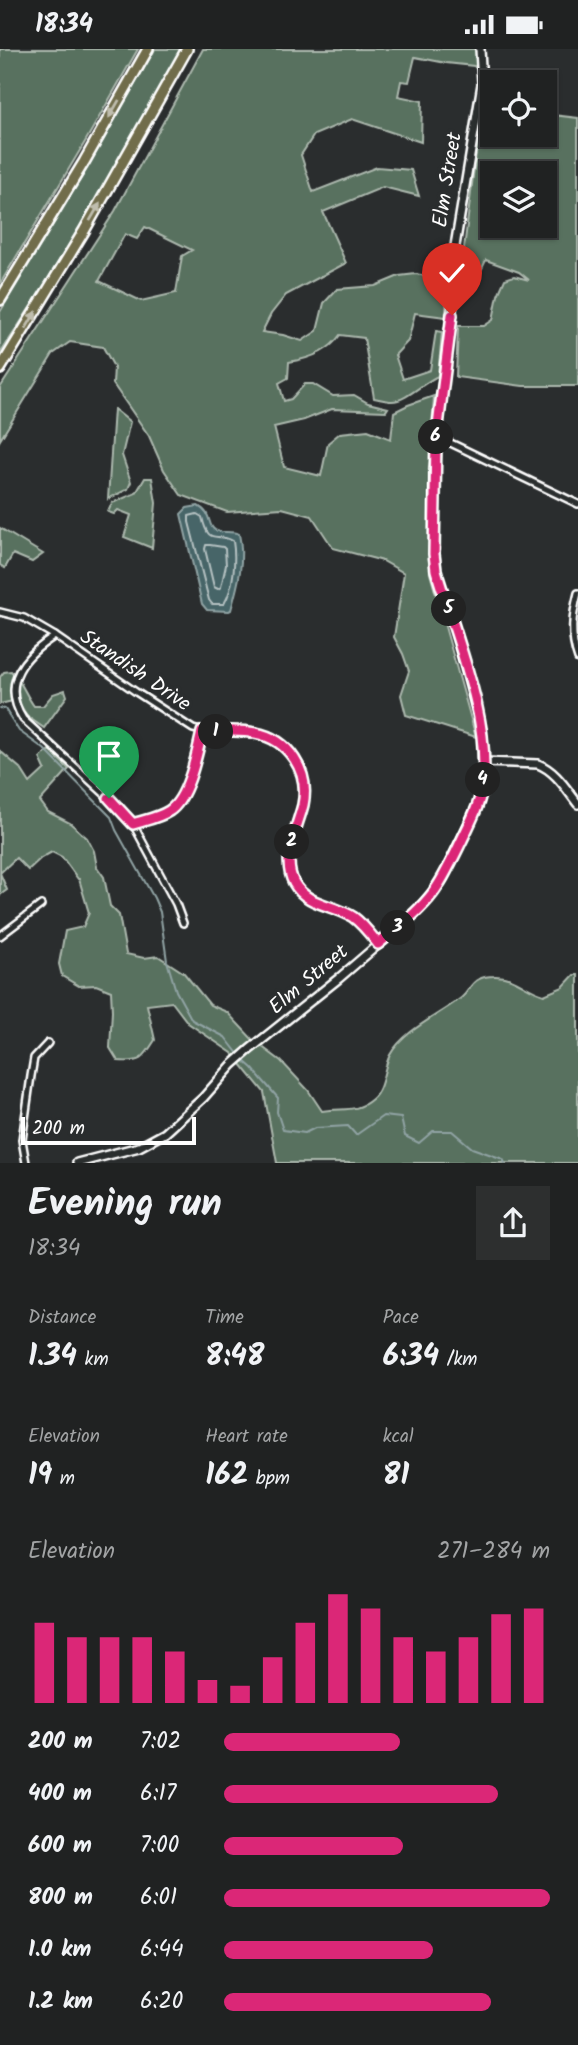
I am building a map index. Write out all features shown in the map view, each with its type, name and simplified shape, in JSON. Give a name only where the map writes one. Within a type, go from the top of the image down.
[{"type":"highway","points":[[0,300],[148,49]]},
{"type":"highway","points":[[0,369],[78,241],[187,49]]},
{"type":"street","name":"Elm Street","points":[[77,1163],[139,1147],[165,1133],[249,1050],[302,1009],[416,912],[443,878],[479,802],[484,762],[482,731],[435,561],[434,472],[454,295],[453,258],[482,84],[480,49]]},
{"type":"street","points":[[436,436],[578,504]]},
{"type":"street","points":[[578,593],[572,625],[578,659]]},
{"type":"street","points":[[0,612],[24,618],[55,636]]},
{"type":"street","name":"Standish Drive","points":[[133,824],[109,798],[23,719],[13,704],[10,690],[19,664],[55,636],[187,726],[202,732],[242,731],[262,734],[278,742],[290,753],[300,769],[304,787],[303,805],[291,845],[293,882],[309,899],[355,918],[378,944]]},
{"type":"street","points":[[183,923],[176,904],[133,824],[161,815],[179,803],[202,732]]},
{"type":"street","points":[[484,762],[538,764],[545,767],[558,778],[578,804]]},
{"type":"street","points":[[0,936],[41,905]]},
{"type":"street","points":[[26,1163],[22,1140],[34,1058],[48,1042]]},
{"type":"green space","points":[[0,49],[138,49],[0,284]]},
{"type":"green space","points":[[155,49],[182,49],[94,203],[0,354],[0,312],[88,167]]},
{"type":"green space","points":[[203,49],[477,49],[480,73],[474,66],[415,57],[409,82],[401,81],[398,96],[422,101],[421,142],[352,119],[314,135],[301,155],[313,192],[377,167],[411,170],[419,196],[383,187],[323,212],[346,263],[286,295],[271,314],[262,332],[302,341],[317,331],[324,303],[337,289],[375,286],[399,276],[416,274],[447,280],[446,317],[415,313],[408,341],[395,355],[403,379],[430,370],[436,331],[442,332],[438,376],[397,400],[374,398],[364,338],[340,335],[318,354],[289,362],[288,378],[279,383],[284,401],[291,399],[305,384],[313,384],[333,396],[354,395],[368,403],[388,408],[386,411],[332,409],[304,420],[274,427],[284,467],[321,476],[328,443],[340,433],[368,430],[391,439],[394,412],[434,396],[430,460],[430,573],[476,737],[406,715],[401,695],[409,671],[394,637],[404,573],[383,561],[333,548],[312,516],[282,508],[227,512],[181,495],[164,470],[149,436],[113,384],[114,367],[103,347],[70,342],[53,354],[0,440],[0,388],[115,211]],"holes":[[[145,227],[192,250],[182,256],[176,293],[141,301],[99,281],[125,234],[137,239]]]},
{"type":"green space","points":[[557,116],[578,118],[578,386],[523,386],[456,377],[458,326],[484,326],[493,320],[498,295],[505,279],[514,276],[529,280],[519,272],[486,260],[479,275],[461,273],[480,120],[480,147],[557,147]]},
{"type":"green space","points":[[114,409],[130,422],[122,455],[131,482],[128,489],[108,499]]},
{"type":"green space","points":[[145,478],[152,478],[156,503],[152,548],[124,537],[131,515],[118,510],[114,514],[108,512],[112,503],[136,493]]},
{"type":"green space","points":[[0,528],[43,554],[32,562],[13,554],[5,568],[0,565]]},
{"type":"green space","points":[[11,671],[34,706],[43,706],[53,694],[65,690],[67,696],[44,728],[28,717],[17,700],[0,704],[0,677],[4,672]]},
{"type":"green space","points":[[49,750],[69,769],[40,801],[48,812],[70,823],[87,838],[94,851],[97,867],[104,877],[110,906],[119,915],[126,954],[144,958],[158,956],[184,973],[210,1005],[227,1012],[253,1040],[281,1061],[308,1090],[322,1111],[360,1107],[372,1099],[379,1090],[388,1060],[396,1046],[413,1030],[461,998],[479,979],[501,976],[544,995],[563,987],[574,975],[578,975],[578,1163],[277,1163],[264,1092],[232,1053],[188,1023],[172,1002],[147,1005],[155,1040],[141,1058],[118,1061],[110,1048],[111,991],[96,985],[79,986],[62,976],[59,964],[65,931],[83,927],[89,913],[79,879],[62,857],[52,852],[28,870],[16,858],[0,873],[0,751],[21,769],[30,783],[45,769],[40,758]]},
{"type":"green space","points":[[0,873],[7,890],[0,895]]},
{"type":"water","points":[[198,506],[206,513],[215,530],[239,534],[240,572],[229,611],[207,610],[202,604],[181,514],[187,508]]},
{"type":"waterway","points":[[0,708],[5,709],[19,731],[44,749],[111,817],[160,912],[167,961],[176,991],[192,1020],[225,1037],[239,1055]]},
{"type":"waterway","points":[[244,1061],[278,1098],[277,1112],[283,1130],[305,1133],[315,1128],[348,1126],[356,1135],[383,1116],[401,1118],[405,1136],[419,1143],[433,1131],[452,1131],[472,1148],[503,1159],[505,1163]]},
{"type":"route","points":[[109,798],[133,824],[161,815],[173,809],[183,796],[202,732],[242,731],[262,734],[284,747],[296,760],[303,777],[303,805],[290,857],[293,882],[301,892],[309,899],[355,918],[378,944],[416,912],[436,888],[479,802],[484,762],[482,731],[474,697],[436,570],[434,554],[436,442],[452,315]]}]
